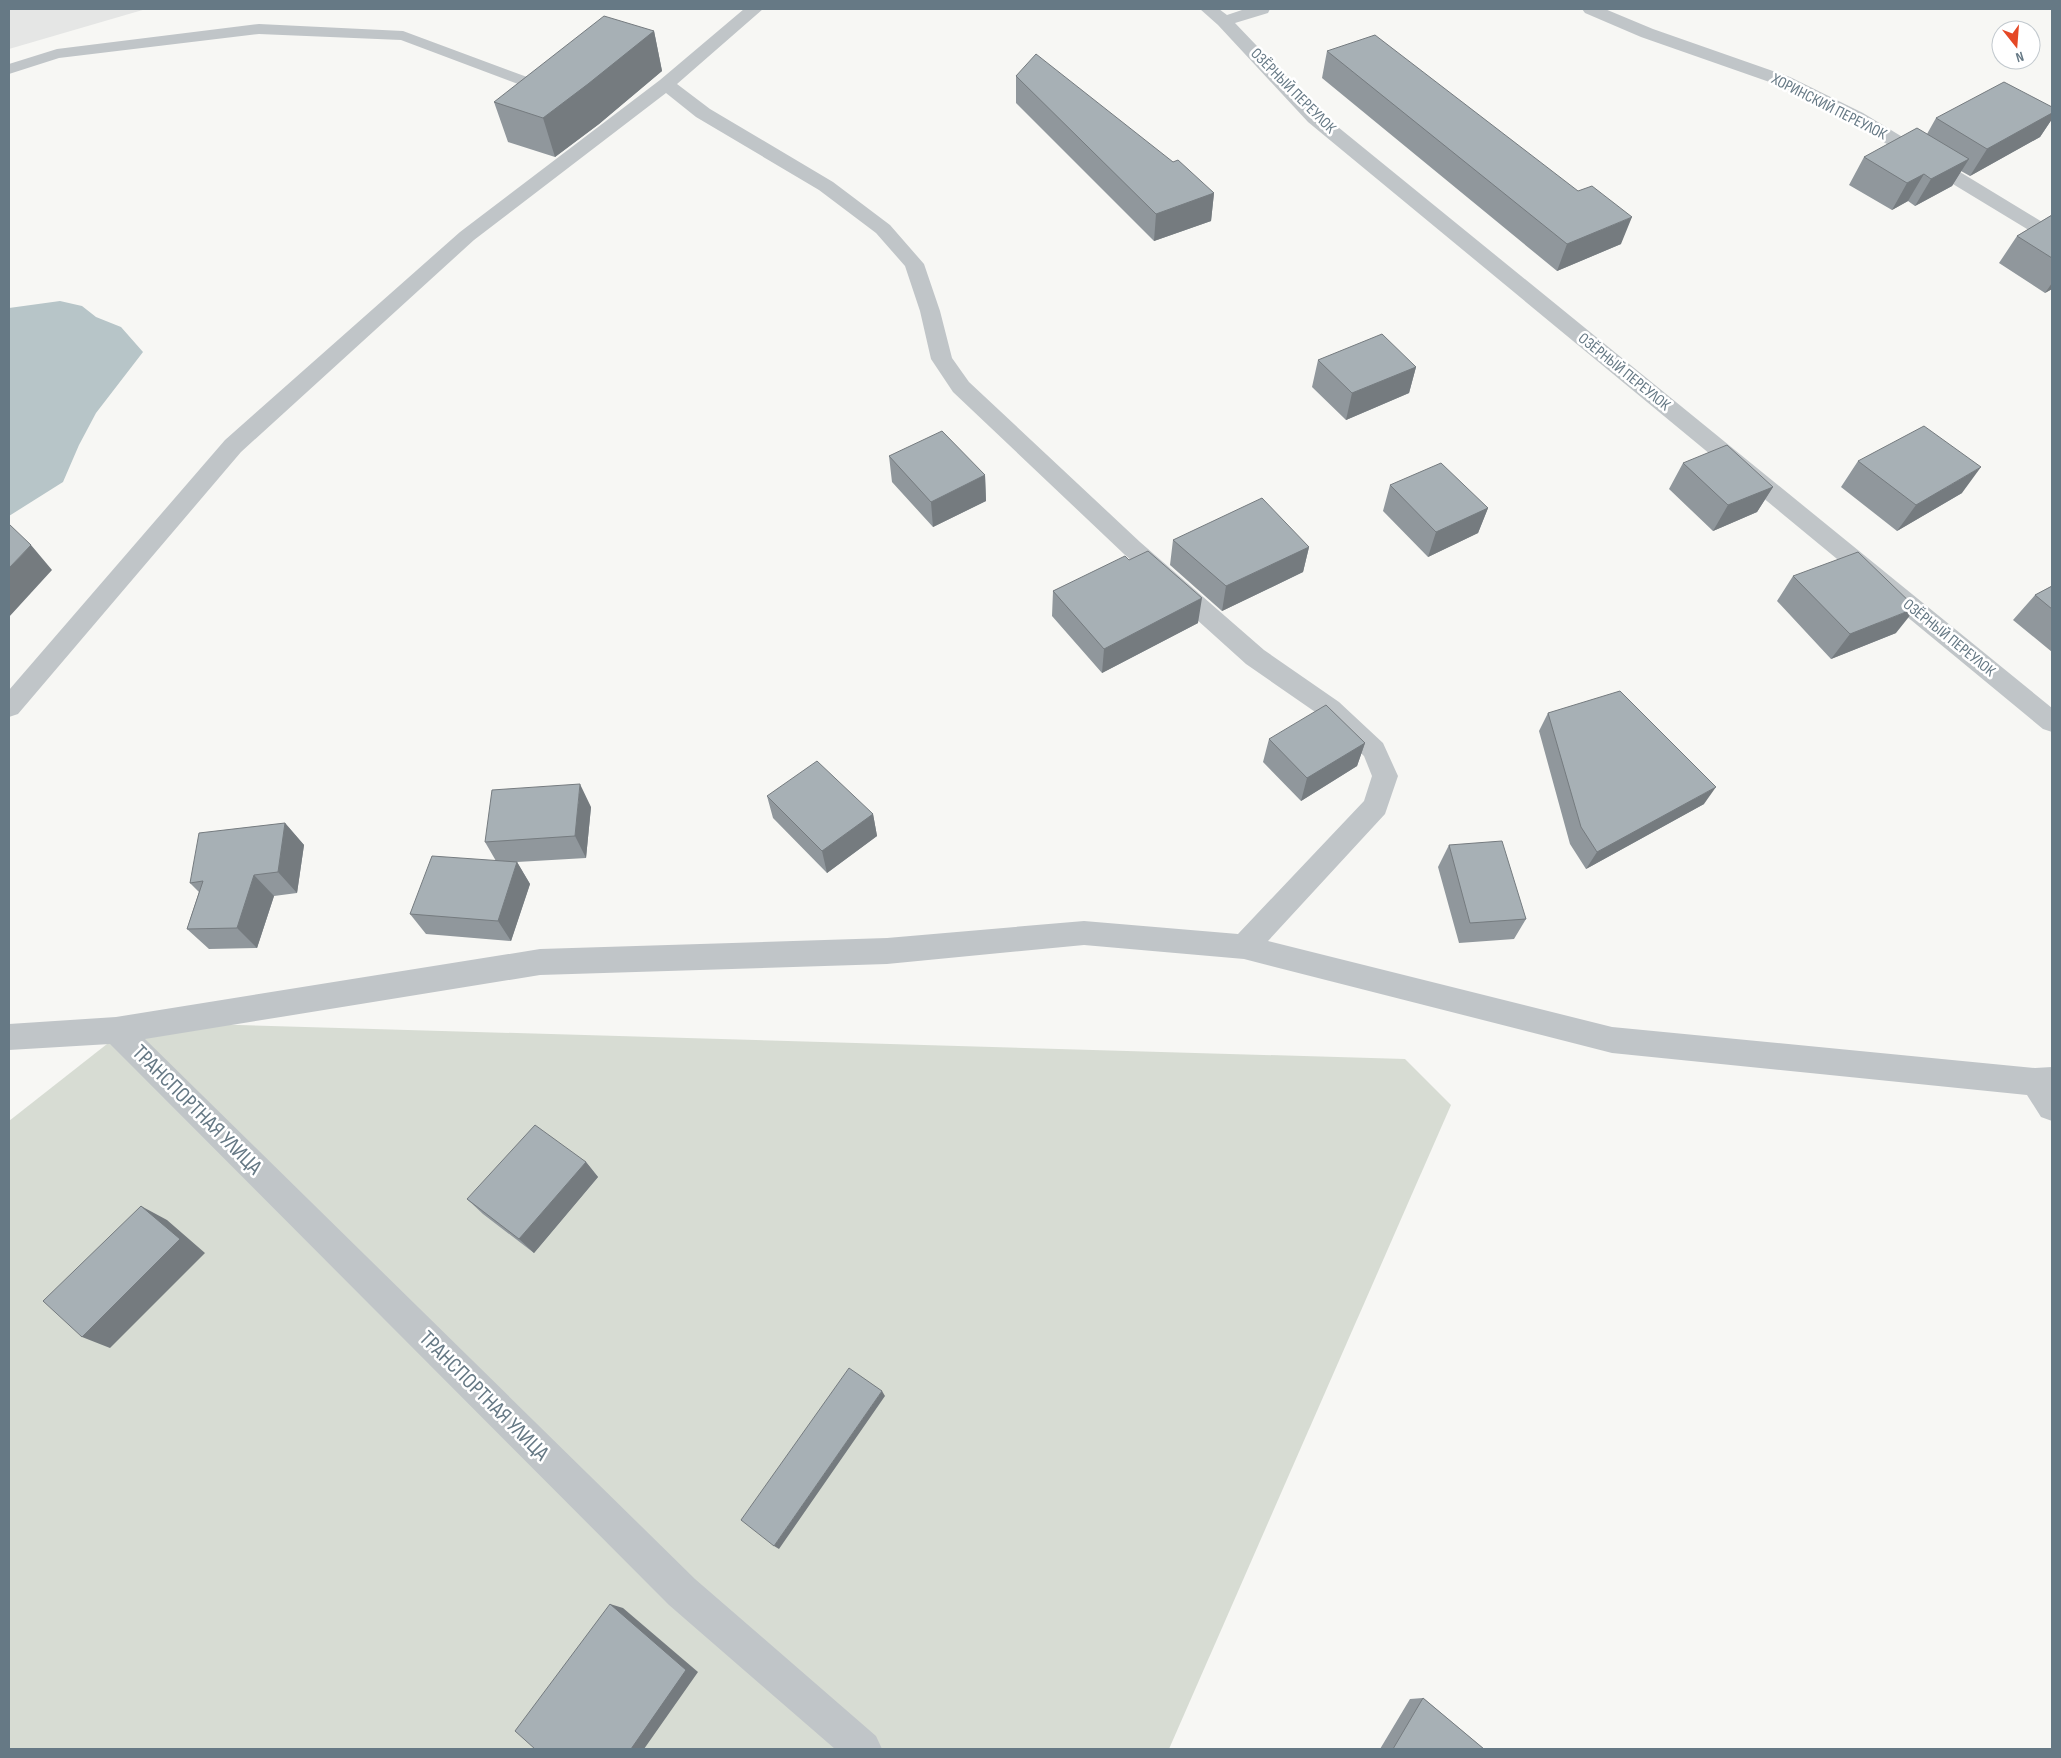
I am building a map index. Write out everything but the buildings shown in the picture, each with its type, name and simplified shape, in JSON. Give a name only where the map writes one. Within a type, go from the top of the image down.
[{"type":"street","points":[[9,707],[233,446],[466,236],[666,84],[754,9]]},
{"type":"street","points":[[1217,15],[1262,9]]},
{"type":"street","name":"ХОРИНСКИЙ ПЕРЕУЛОК","points":[[1591,9],[1647,33],[1784,81],[1856,116],[2052,236]]},
{"type":"street","name":"ОЗЁРНЫЙ ПЕРЕУЛОК","points":[[1217,15],[1315,118],[2052,722]]},
{"type":"street","points":[[666,84],[703,113],[826,186],[882,229],[914,264],[930,311],[942,359],[961,387],[1125,541],[1255,657],[1330,709],[1374,750],[1385,776],[1376,806],[1244,947]]},
{"type":"street","points":[[9,1037],[116,1030],[540,962],[887,951],[1084,933],[1244,947],[1612,1040],[2044,1082],[2052,1107]]},
{"type":"street","name":"ТРАНСПОРТНАЯ УЛИЦА","points":[[116,1030],[682,1592],[863,1749]]},
{"type":"lane","points":[[9,69],[57,54],[259,29],[403,36],[540,87]]},
{"type":"shaded area","points":[[9,9],[146,9],[9,49]]},
{"type":"shaded area","points":[[60,301],[82,306],[96,317],[121,327],[143,352],[96,413],[79,445],[63,482],[9,516],[9,308]]},
{"type":"shaded area","points":[[135,1022],[1405,1059],[1451,1105],[1169,1749],[9,1749],[9,1121]]}]
